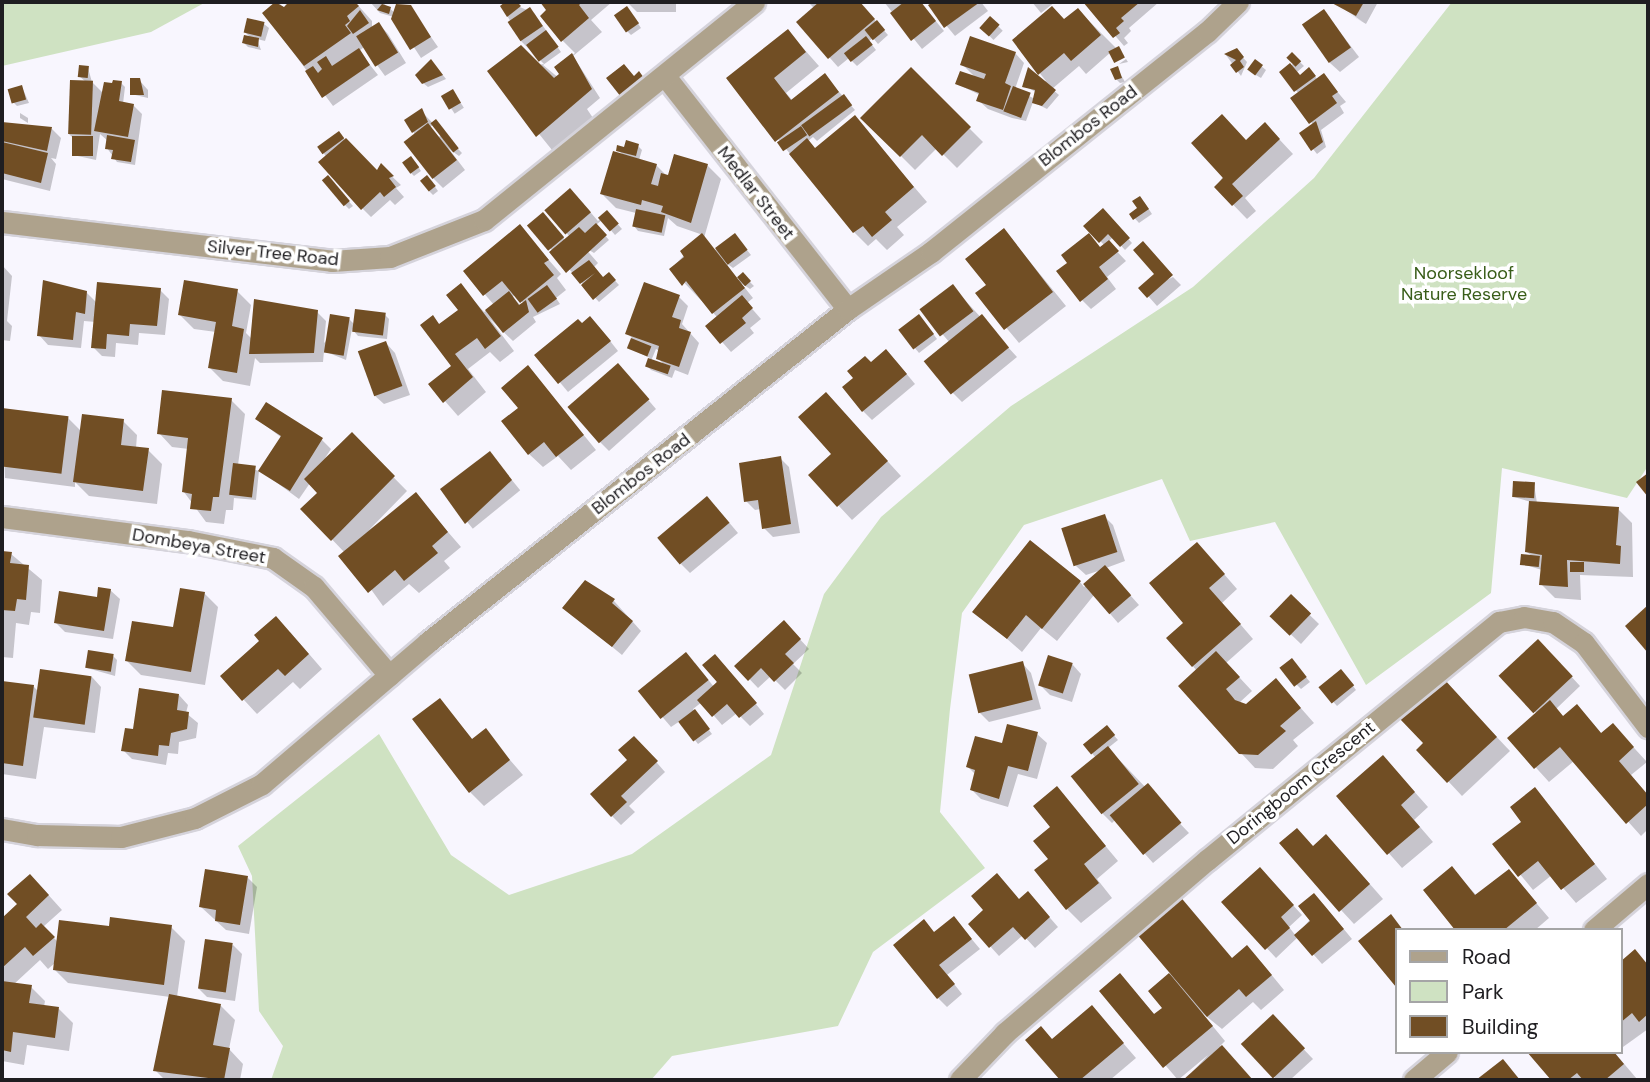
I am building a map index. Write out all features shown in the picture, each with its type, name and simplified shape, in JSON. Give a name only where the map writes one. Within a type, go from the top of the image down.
[{"type":"street","name":"Silver Tree Road","points":[[2,222],[332,261],[390,257],[484,220],[754,2]]},
{"type":"street","name":"Blombos Road","points":[[2,829],[37,835],[121,837],[195,818],[262,784],[389,675],[848,310],[931,251],[1207,32],[1238,2]]},
{"type":"street","name":"Medlar Street","points":[[665,76],[848,310]]},
{"type":"street","name":"Dombeya Street","points":[[2,517],[188,541],[273,558],[314,587],[389,675]]},
{"type":"street","name":"Doringboom Crescent","points":[[960,1080],[1005,1033],[1207,860],[1499,622],[1524,617],[1553,622],[1584,643],[1648,727]]},
{"type":"street","points":[[1596,928],[1648,884]]},
{"type":"street","points":[[1414,1080],[1445,1054]]},
{"type":"green space","points":[[2,2],[206,2],[151,32],[2,66]]},
{"type":"green space","name":"Noorsekloof Nature Reserve","points":[[1452,2],[1648,2],[1648,466],[1627,498],[1502,468],[1491,593],[1366,685],[1275,522],[1190,541],[1162,479],[1024,525],[962,613],[950,709],[940,812],[985,868],[873,952],[838,1026],[672,1056],[651,1080],[271,1080],[283,1046],[259,1011],[252,876],[238,846],[379,734],[451,855],[509,895],[632,854],[771,755],[824,594],[881,517],[1011,406],[1193,287],[1314,178]]},
{"type":"building","points":[[275,2],[284,7],[289,2],[355,2],[359,6],[347,16],[350,21],[345,25],[351,33],[304,66],[262,13]]},
{"type":"building","points":[[505,2],[517,2],[521,6],[507,17],[500,6]]},
{"type":"building","points":[[540,2],[582,2],[579,5],[589,18],[561,42],[540,16],[546,10]]},
{"type":"building","points":[[819,2],[860,2],[875,19],[828,59],[796,22]]},
{"type":"building","points":[[904,2],[921,2],[936,21],[911,41],[890,13]]},
{"type":"building","points":[[933,2],[980,2],[944,28],[928,5]]},
{"type":"building","points":[[1083,2],[1140,2],[1121,18],[1124,21],[1116,28],[1120,33],[1113,38]]},
{"type":"building","points":[[1330,2],[1364,2],[1356,16]]},
{"type":"building","points":[[382,4],[391,7],[389,14],[377,10]]},
{"type":"building","points":[[396,4],[411,5],[431,37],[410,50],[391,19]]},
{"type":"building","points":[[627,6],[639,23],[626,32],[614,15]]},
{"type":"building","points":[[1052,6],[1064,19],[1078,8],[1101,35],[1071,61],[1064,53],[1038,75],[1012,40]]},
{"type":"building","points":[[530,7],[543,26],[520,41],[508,22]]},
{"type":"building","points":[[1324,9],[1351,48],[1329,63],[1302,24]]},
{"type":"building","points":[[360,10],[369,23],[353,34],[347,26]]},
{"type":"building","points":[[990,16],[1000,25],[989,37],[979,28]]},
{"type":"building","points":[[247,18],[265,22],[261,37],[244,33]]},
{"type":"building","points":[[877,20],[885,30],[873,40],[865,30]]},
{"type":"building","points":[[379,22],[398,53],[375,67],[356,36]]},
{"type":"building","points":[[788,29],[806,52],[774,78],[791,100],[825,73],[839,92],[775,142],[726,78]]},
{"type":"building","points":[[546,30],[559,47],[539,62],[526,45]]},
{"type":"building","points":[[244,35],[259,38],[258,47],[242,43]]},
{"type":"building","points":[[866,36],[873,45],[851,62],[844,53]]},
{"type":"building","points":[[970,36],[1016,52],[1005,83],[1011,86],[1003,110],[976,101],[979,93],[955,84],[960,71],[984,79],[986,74],[960,65]]},
{"type":"building","points":[[521,45],[554,78],[559,74],[554,67],[572,53],[592,89],[536,137],[487,71]]},
{"type":"building","points":[[1119,46],[1125,58],[1114,63],[1108,51]]},
{"type":"building","points":[[359,48],[370,65],[322,98],[305,71],[313,66],[318,73],[322,69],[317,62],[326,56],[332,66]]},
{"type":"building","points":[[1237,48],[1244,57],[1240,61],[1244,67],[1236,73],[1230,65],[1236,60],[1224,54]]},
{"type":"building","points":[[1292,52],[1301,61],[1296,67],[1286,58]]},
{"type":"building","points":[[431,59],[443,75],[422,84],[415,75]]},
{"type":"building","points":[[1255,59],[1263,65],[1255,75],[1247,69]]},
{"type":"building","points":[[1290,63],[1300,75],[1309,67],[1316,76],[1294,92],[1279,72]]},
{"type":"building","points":[[624,64],[634,76],[639,71],[644,78],[621,97],[606,78]]},
{"type":"building","points":[[79,65],[89,66],[88,78],[78,77]]},
{"type":"building","points":[[1118,66],[1122,78],[1115,80],[1110,69]]},
{"type":"building","points":[[911,67],[971,127],[942,156],[922,135],[900,157],[860,118]]},
{"type":"building","points":[[1028,67],[1056,90],[1042,106],[1032,103],[1035,90],[1022,87]]},
{"type":"building","points":[[1324,73],[1338,92],[1332,96],[1337,103],[1309,124],[1290,98]]},
{"type":"building","points":[[130,78],[140,78],[144,95],[130,95]]},
{"type":"building","points":[[70,80],[93,81],[91,135],[68,134]]},
{"type":"building","points":[[113,80],[122,81],[119,101],[134,104],[128,137],[94,131],[104,82],[112,83]]},
{"type":"building","points":[[22,85],[26,99],[12,104],[8,89]]},
{"type":"building","points":[[1013,86],[1031,93],[1021,118],[1003,111]]},
{"type":"building","points":[[453,89],[461,103],[449,110],[441,96]]},
{"type":"building","points":[[844,94],[852,105],[809,136],[801,125]]},
{"type":"building","points":[[422,108],[428,122],[412,133],[404,120]]},
{"type":"building","points":[[1222,114],[1246,140],[1265,122],[1280,139],[1232,184],[1243,196],[1232,206],[1214,187],[1223,178],[1191,143]]},
{"type":"building","points":[[855,115],[914,187],[885,212],[892,220],[872,237],[863,226],[853,233],[789,154],[807,138],[815,148]]},
{"type":"building","points":[[436,119],[459,148],[453,152],[430,123]]},
{"type":"building","points":[[1316,121],[1323,142],[1311,151],[1299,133]]},
{"type":"building","points":[[2,122],[52,127],[47,151],[2,141]]},
{"type":"building","points":[[428,123],[457,160],[433,179],[404,142]]},
{"type":"building","points":[[801,126],[807,135],[783,151],[777,142]]},
{"type":"building","points":[[339,131],[344,138],[322,154],[317,147]]},
{"type":"building","points":[[107,135],[135,140],[131,162],[111,159],[113,150],[105,149]]},
{"type":"building","points":[[72,136],[93,136],[93,156],[72,156]]},
{"type":"building","points":[[346,138],[377,170],[381,163],[394,176],[389,178],[396,187],[384,197],[380,192],[361,210],[318,162]]},
{"type":"building","points":[[626,140],[639,144],[636,156],[616,151],[617,145],[624,147]]},
{"type":"building","points":[[2,142],[48,153],[41,183],[2,173]]},
{"type":"building","points":[[613,151],[657,164],[651,184],[658,186],[661,173],[668,175],[674,154],[708,164],[691,223],[661,212],[663,206],[642,200],[641,205],[600,194]]},
{"type":"building","points":[[411,156],[419,167],[410,174],[402,162]]},
{"type":"building","points":[[328,175],[350,201],[344,206],[322,180]]},
{"type":"building","points":[[427,175],[436,186],[429,192],[420,181]]},
{"type":"building","points":[[570,188],[591,212],[565,234],[544,210]]},
{"type":"building","points":[[1140,196],[1149,209],[1133,220],[1129,214],[1137,208],[1132,201]]},
{"type":"building","points":[[1103,208],[1130,238],[1120,247],[1108,234],[1099,243],[1083,226]]},
{"type":"building","points":[[636,209],[665,215],[662,233],[632,227]]},
{"type":"building","points":[[607,210],[619,224],[610,231],[598,218]]},
{"type":"building","points":[[543,212],[564,237],[548,251],[527,225]]},
{"type":"building","points":[[596,223],[607,235],[566,273],[549,252],[579,227],[585,233]]},
{"type":"building","points":[[520,224],[549,260],[544,263],[554,275],[520,303],[502,281],[483,296],[463,271]]},
{"type":"building","points":[[1004,228],[1053,292],[1004,330],[975,293],[986,285],[965,259]]},
{"type":"building","points":[[702,233],[745,288],[712,314],[686,281],[682,286],[669,269],[684,257],[680,251]]},
{"type":"building","points":[[735,233],[748,250],[728,265],[715,248]]},
{"type":"building","points":[[1089,233],[1100,247],[1109,240],[1119,251],[1099,267],[1108,279],[1080,302],[1056,271],[1067,263],[1061,255]]},
{"type":"building","points":[[1143,241],[1173,275],[1147,298],[1138,288],[1154,274],[1133,250]]},
{"type":"building","points":[[589,260],[603,277],[609,272],[616,280],[593,300],[581,285],[595,273],[580,284],[571,273]]},
{"type":"building","points":[[743,272],[751,281],[745,286],[737,277]]},
{"type":"building","points":[[43,280],[87,291],[85,314],[76,312],[73,340],[37,336]]},
{"type":"building","points":[[184,280],[238,289],[232,326],[244,329],[237,373],[208,368],[216,322],[178,315]]},
{"type":"building","points":[[97,282],[161,288],[157,326],[130,324],[129,336],[107,334],[106,349],[91,348]]},
{"type":"building","points":[[644,282],[680,295],[672,317],[681,320],[679,328],[691,332],[679,367],[656,359],[659,346],[625,334]]},
{"type":"building","points":[[461,283],[501,336],[485,349],[477,338],[455,354],[473,377],[443,403],[428,384],[451,366],[420,325],[433,315],[439,324],[458,310],[446,295]]},
{"type":"building","points":[[953,284],[973,311],[940,336],[919,309]]},
{"type":"building","points":[[547,285],[557,299],[538,313],[528,299]]},
{"type":"building","points":[[509,291],[519,305],[526,300],[529,312],[503,333],[485,310]]},
{"type":"building","points":[[742,295],[753,308],[742,318],[746,323],[720,344],[705,326]]},
{"type":"building","points":[[254,299],[318,310],[314,353],[249,354]]},
{"type":"building","points":[[355,309],[386,313],[383,336],[352,332]]},
{"type":"building","points":[[330,314],[350,317],[344,356],[324,353]]},
{"type":"building","points":[[919,314],[934,334],[913,350],[898,330]]},
{"type":"building","points":[[982,314],[1009,347],[951,395],[924,361]]},
{"type":"building","points":[[590,316],[611,341],[558,384],[534,355],[578,319],[582,323]]},
{"type":"building","points":[[631,338],[651,346],[647,356],[627,348]]},
{"type":"building","points":[[386,341],[402,386],[374,396],[358,351]]},
{"type":"building","points":[[886,349],[907,374],[862,412],[842,387],[853,378],[847,371],[865,356],[871,362]]},
{"type":"building","points":[[648,358],[671,366],[668,374],[645,367]]},
{"type":"building","points":[[618,363],[649,399],[599,443],[567,407]]},
{"type":"building","points":[[528,365],[584,435],[556,457],[544,442],[528,455],[501,421],[518,408],[501,388]]},
{"type":"building","points":[[162,390],[232,398],[219,497],[213,497],[211,511],[190,509],[192,494],[182,492],[188,438],[157,434]]},
{"type":"building","points":[[826,392],[888,461],[837,507],[808,475],[831,454],[798,417]]},
{"type":"building","points":[[266,402],[323,438],[290,491],[258,471],[281,436],[255,419]]},
{"type":"building","points":[[2,408],[69,416],[61,474],[2,466]]},
{"type":"building","points":[[82,414],[124,419],[121,445],[149,448],[143,491],[73,482]]},
{"type":"building","points":[[352,432],[395,476],[331,541],[300,509],[317,493],[304,479]]},
{"type":"building","points":[[490,451],[512,480],[465,524],[440,489]]},
{"type":"building","points":[[781,456],[791,524],[762,529],[758,500],[744,502],[739,463]]},
{"type":"building","points":[[233,463],[256,466],[252,498],[229,495]]},
{"type":"building","points":[[1648,473],[1648,497],[1636,482]]},
{"type":"building","points":[[1513,481],[1535,482],[1534,498],[1512,497]]},
{"type":"building","points":[[416,492],[448,532],[432,546],[438,553],[404,581],[395,570],[368,593],[338,556]]},
{"type":"building","points":[[707,496],[729,523],[680,565],[657,538]]},
{"type":"building","points":[[1529,501],[1619,507],[1616,545],[1621,546],[1620,564],[1567,560],[1568,587],[1539,585],[1542,555],[1525,552]]},
{"type":"building","points":[[1105,514],[1117,552],[1074,566],[1061,528]]},
{"type":"building","points":[[1030,540],[1081,581],[1042,629],[1026,615],[1007,639],[972,612]]},
{"type":"building","points":[[1197,542],[1225,574],[1209,588],[1241,624],[1192,667],[1166,638],[1183,623],[1149,583]]},
{"type":"building","points":[[2,551],[12,552],[10,563],[29,565],[26,600],[17,599],[15,611],[2,610]]},
{"type":"building","points":[[1521,554],[1540,556],[1539,567],[1520,565]]},
{"type":"building","points":[[1570,562],[1584,562],[1584,572],[1570,572]]},
{"type":"building","points":[[1105,565],[1131,595],[1109,614],[1083,584]]},
{"type":"building","points":[[585,580],[615,599],[612,603],[633,621],[612,647],[562,608]]},
{"type":"building","points":[[98,587],[111,589],[104,631],[54,623],[59,591],[97,597]]},
{"type":"building","points":[[180,588],[205,592],[191,672],[125,661],[132,621],[173,627]]},
{"type":"building","points":[[1291,594],[1311,613],[1290,636],[1269,616]]},
{"type":"building","points":[[1648,605],[1648,653],[1625,626]]},
{"type":"building","points":[[276,616],[309,654],[285,676],[278,669],[242,701],[220,676],[259,641],[254,635]]},
{"type":"building","points":[[784,620],[801,639],[785,654],[794,663],[774,682],[761,668],[748,681],[734,666]]},
{"type":"building","points":[[1538,639],[1573,676],[1533,713],[1499,676]]},
{"type":"building","points":[[88,650],[114,654],[111,672],[85,668]]},
{"type":"building","points":[[1216,651],[1240,677],[1226,689],[1235,700],[1246,704],[1276,678],[1301,708],[1280,726],[1286,731],[1258,755],[1239,754],[1178,686]]},
{"type":"building","points":[[686,652],[709,680],[660,719],[638,691]]},
{"type":"building","points":[[715,654],[757,703],[739,718],[727,704],[712,717],[697,700],[717,682],[702,665]]},
{"type":"building","points":[[1048,655],[1073,663],[1063,693],[1038,685]]},
{"type":"building","points":[[1292,658],[1307,677],[1294,687],[1279,668]]},
{"type":"building","points":[[1023,661],[1033,700],[978,713],[969,675]]},
{"type":"building","points":[[40,669],[91,676],[85,725],[33,718]]},
{"type":"building","points":[[1341,669],[1354,685],[1332,704],[1318,687]]},
{"type":"building","points":[[1444,679],[1497,737],[1447,783],[1416,750],[1423,743],[1400,719]]},
{"type":"building","points":[[2,681],[34,685],[23,766],[2,763]]},
{"type":"building","points":[[139,688],[179,694],[177,710],[189,712],[187,729],[171,733],[169,746],[159,745],[158,756],[121,751],[125,728],[133,729]]},
{"type":"building","points":[[440,698],[472,739],[486,728],[510,760],[469,793],[412,719]]},
{"type":"building","points":[[1550,700],[1563,716],[1577,704],[1601,733],[1613,723],[1634,747],[1619,761],[1648,795],[1648,804],[1626,824],[1560,747],[1534,769],[1507,738]]},
{"type":"building","points":[[695,709],[710,729],[693,742],[678,722]]},
{"type":"building","points":[[1007,724],[1038,732],[1028,771],[1008,766],[999,799],[970,790],[975,770],[966,767],[975,736],[1002,743]]},
{"type":"building","points":[[1107,725],[1115,735],[1091,755],[1083,745]]},
{"type":"building","points":[[634,736],[658,761],[621,796],[627,802],[611,817],[590,794],[627,760],[618,750]]},
{"type":"building","points":[[1108,746],[1139,784],[1102,814],[1071,776]]},
{"type":"building","points":[[1383,755],[1415,792],[1401,805],[1420,827],[1387,855],[1336,796]]},
{"type":"building","points":[[1148,783],[1181,823],[1143,855],[1110,815]]},
{"type":"building","points":[[1057,786],[1106,846],[1084,864],[1099,883],[1066,910],[1034,870],[1048,859],[1033,841],[1050,827],[1033,806]]},
{"type":"building","points":[[1535,787],[1595,864],[1561,890],[1538,861],[1518,877],[1492,844],[1521,822],[1510,807]]},
{"type":"building","points":[[1297,828],[1313,846],[1326,834],[1370,884],[1339,912],[1279,843]]},
{"type":"building","points":[[1452,866],[1475,895],[1509,869],[1537,903],[1506,928],[1453,928],[1423,890]]},
{"type":"building","points":[[1260,867],[1294,905],[1281,917],[1290,928],[1265,950],[1221,902]]},
{"type":"building","points":[[205,869],[248,876],[240,925],[215,921],[216,910],[199,907]]},
{"type":"building","points":[[997,873],[1019,899],[1028,891],[1050,917],[1025,940],[1013,927],[989,948],[968,924],[983,910],[971,896]]},
{"type":"building","points":[[30,874],[49,895],[26,917],[36,928],[41,923],[55,937],[33,956],[25,947],[2,968],[2,918],[17,904],[7,894]]},
{"type":"building","points":[[1314,893],[1344,929],[1312,956],[1294,935],[1310,921],[1298,906]]},
{"type":"building","points":[[1178,894],[1232,958],[1247,945],[1272,975],[1246,997],[1239,989],[1207,1017],[1135,932]]},
{"type":"building","points":[[1391,914],[1402,928],[1394,928],[1394,985],[1358,941]]},
{"type":"building","points":[[954,916],[972,939],[939,965],[955,984],[937,999],[893,945],[924,919],[934,932]]},
{"type":"building","points":[[110,917],[172,925],[164,985],[53,970],[59,920],[109,926]]},
{"type":"building","points":[[205,939],[233,943],[226,992],[198,989]]},
{"type":"building","points":[[1635,949],[1648,965],[1648,1014],[1639,1022],[1632,1013],[1622,1021],[1622,960]]},
{"type":"building","points":[[1120,973],[1154,1014],[1162,1008],[1148,991],[1169,973],[1213,1026],[1163,1068],[1099,991]]},
{"type":"building","points":[[2,981],[32,985],[29,1003],[59,1007],[55,1038],[13,1032],[11,1052],[2,1050]]},
{"type":"building","points":[[169,994],[221,1004],[213,1045],[230,1048],[224,1080],[153,1071]]},
{"type":"building","points":[[1092,1005],[1124,1043],[1080,1080],[1060,1080],[1025,1040],[1041,1026],[1052,1039]]},
{"type":"building","points":[[1273,1014],[1305,1048],[1273,1078],[1241,1044]]},
{"type":"building","points":[[1222,1045],[1253,1080],[1183,1080]]},
{"type":"building","points":[[1529,1054],[1616,1054],[1624,1064],[1605,1080],[1583,1080],[1577,1073],[1568,1080],[1551,1080]]},
{"type":"building","points":[[1503,1059],[1520,1080],[1476,1080]]}]
